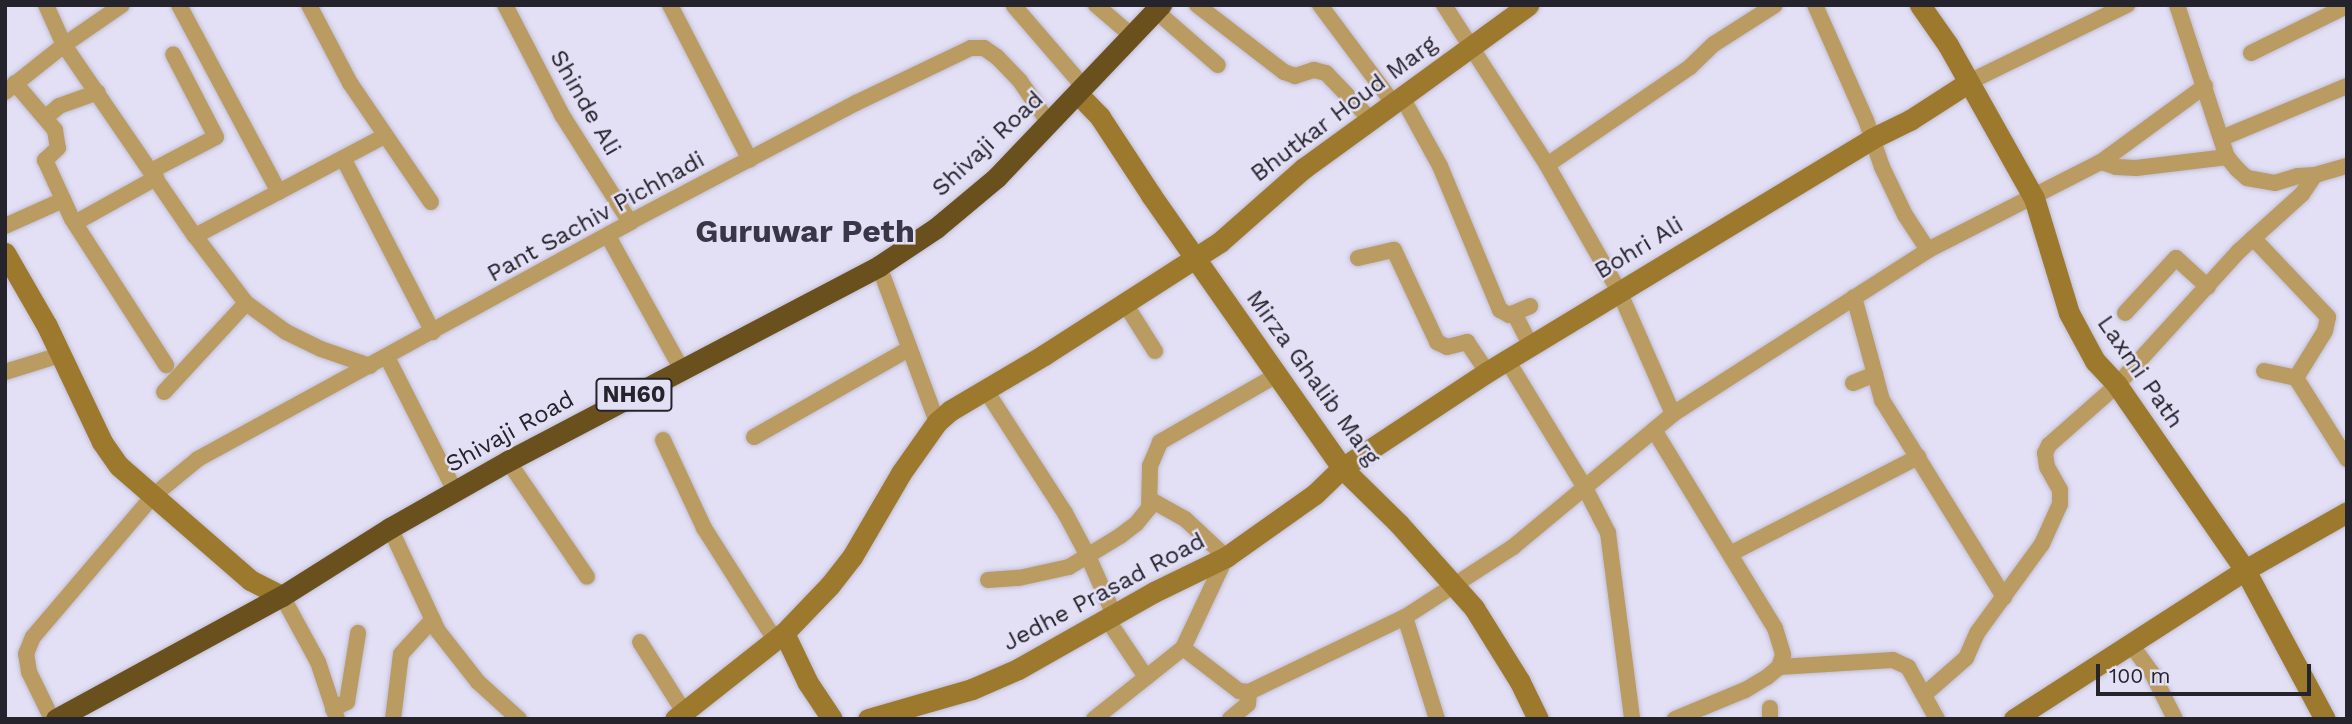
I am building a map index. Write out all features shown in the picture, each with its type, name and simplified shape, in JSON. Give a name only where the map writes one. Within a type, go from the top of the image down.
[{"type":"highway","name":"Shivaji Road","points":[[54,719],[282,596],[390,528],[508,461],[879,267],[936,228],[997,177],[1158,8]]},
{"type":"street","points":[[46,5],[64,45],[195,236],[246,303],[286,332],[321,349],[370,366]]},
{"type":"street","points":[[122,5],[12,83],[46,117],[59,143],[58,148],[45,160],[63,200],[95,258],[136,315],[166,365]]},
{"type":"street","points":[[179,5],[278,192]]},
{"type":"street","points":[[309,5],[350,83],[431,202]]},
{"type":"street","name":"Shinde Ali","points":[[505,5],[562,115],[630,222]]},
{"type":"street","points":[[670,5],[750,160]]},
{"type":"street","points":[[1096,5],[1132,36]]},
{"type":"street","points":[[1197,5],[1284,72],[1295,76],[1314,70],[1326,73],[1371,120]]},
{"type":"street","points":[[1320,5],[1398,100],[1440,166],[1500,310],[1509,315],[1530,306]]},
{"type":"street","points":[[1444,5],[1547,165],[1619,291],[1673,414]]},
{"type":"street","name":"Bhutkar Houd Marg","points":[[937,422],[1220,242],[1304,168],[1528,5]]},
{"type":"street","points":[[1547,165],[1690,67],[1714,44],[1775,5]]},
{"type":"street","points":[[1815,5],[1905,215],[1928,250]]},
{"type":"street","name":"Laxmi Path","points":[[1920,5],[1969,82],[2034,198],[2069,313],[2095,361],[2117,386],[2245,570],[2326,717]]},
{"type":"street","points":[[1969,82],[2127,5]]},
{"type":"street","points":[[2177,5],[2227,157],[2247,178],[2275,183],[2347,166]]},
{"type":"street","points":[[1014,6],[1081,91]]},
{"type":"street","points":[[2251,53],[2347,6]]},
{"type":"street","points":[[1158,8],[1219,65]]},
{"type":"street","name":"Pant Sachiv Pichhadi","points":[[54,719],[29,672],[26,653],[33,637],[153,496],[198,459],[630,222],[856,103],[971,48],[984,48],[997,57],[1020,81],[1049,124]]},
{"type":"street","points":[[82,219],[216,137],[173,54]]},
{"type":"street","name":"Bohri Ali","points":[[1342,468],[1487,372],[1871,139],[1910,120],[1969,82]]},
{"type":"street","points":[[1183,648],[1239,691],[1249,692],[1405,617],[1513,547],[1673,414],[1773,353],[1815,320],[1928,250],[2101,162],[2205,86]]},
{"type":"street","points":[[2222,138],[2347,86]]},
{"type":"street","name":"Mirza Ghalib Marg","points":[[1081,91],[1342,468],[1399,524],[1474,608],[1520,682],[1538,719]]},
{"type":"street","points":[[46,117],[60,106],[98,92]]},
{"type":"street","points":[[195,236],[385,136]]},
{"type":"street","points":[[2101,162],[2116,167],[2136,168],[2227,157]]},
{"type":"street","points":[[343,158],[433,332]]},
{"type":"street","points":[[1925,694],[1966,658],[1977,633],[2042,544],[2060,504],[2060,490],[2048,467],[2045,453],[2049,445],[2117,386],[2253,239],[2302,194],[2315,175]]},
{"type":"street","points":[[5,226],[63,200]]},
{"type":"street","points":[[608,236],[682,370]]},
{"type":"street","points":[[2253,239],[2328,317],[2325,331],[2296,378]]},
{"type":"street","points":[[1358,258],[1394,250],[1437,342],[1447,347],[1467,342],[1487,372]]},
{"type":"street","points":[[5,253],[47,326],[102,442],[119,466],[250,580],[282,596],[318,662],[335,714],[347,702],[358,633]]},
{"type":"street","points":[[2125,313],[2176,258],[2208,287]]},
{"type":"street","points":[[640,642],[679,715],[779,636],[830,585],[852,557],[901,473],[937,422],[879,267]]},
{"type":"street","points":[[1854,297],[1882,400],[2004,597]]},
{"type":"street","points":[[1124,302],[1155,351]]},
{"type":"street","points":[[164,392],[246,303]]},
{"type":"street","points":[[1514,313],[1531,345]]},
{"type":"street","points":[[754,437],[909,349]]},
{"type":"street","points":[[5,372],[60,355]]},
{"type":"street","points":[[387,357],[455,491]]},
{"type":"street","points":[[1507,360],[1584,486],[1608,533],[1613,555],[1632,719]]},
{"type":"street","points":[[2264,371],[2296,378],[2347,459]]},
{"type":"street","points":[[1853,383],[1875,374]]},
{"type":"street","points":[[988,580],[1040,575],[1069,567],[1136,524],[1151,499],[1150,466],[1160,442],[1277,375]]},
{"type":"street","points":[[985,389],[1065,513],[1088,556],[1110,617],[1146,677]]},
{"type":"street","points":[[1654,430],[1775,628],[1783,655],[1779,667]]},
{"type":"street","points":[[663,440],[704,528],[779,636],[832,719]]},
{"type":"street","points":[[1730,554],[1918,457]]},
{"type":"street","points":[[508,461],[587,577]]},
{"type":"street","name":"Jedhe Prasad Road","points":[[868,719],[972,689],[1018,669],[1110,617],[1226,557],[1315,494],[1342,468]]},
{"type":"street","points":[[1094,719],[1183,648],[1226,557],[1185,519],[1151,499]]},
{"type":"street","points":[[2014,719],[2245,570],[2347,512]]},
{"type":"street","points":[[390,528],[438,631],[478,682],[519,719]]},
{"type":"street","points":[[1405,617],[1437,719]]},
{"type":"street","points":[[393,719],[401,654],[433,619]]},
{"type":"street","points":[[2130,643],[2152,673],[2175,719]]},
{"type":"street","points":[[1675,719],[1745,690],[1779,667],[1893,660],[1908,667],[1937,719]]},
{"type":"street","points":[[1230,719],[1248,704],[1249,692]]},
{"type":"district","name":"Guruwar Peth","points":[[805,231]]}]
